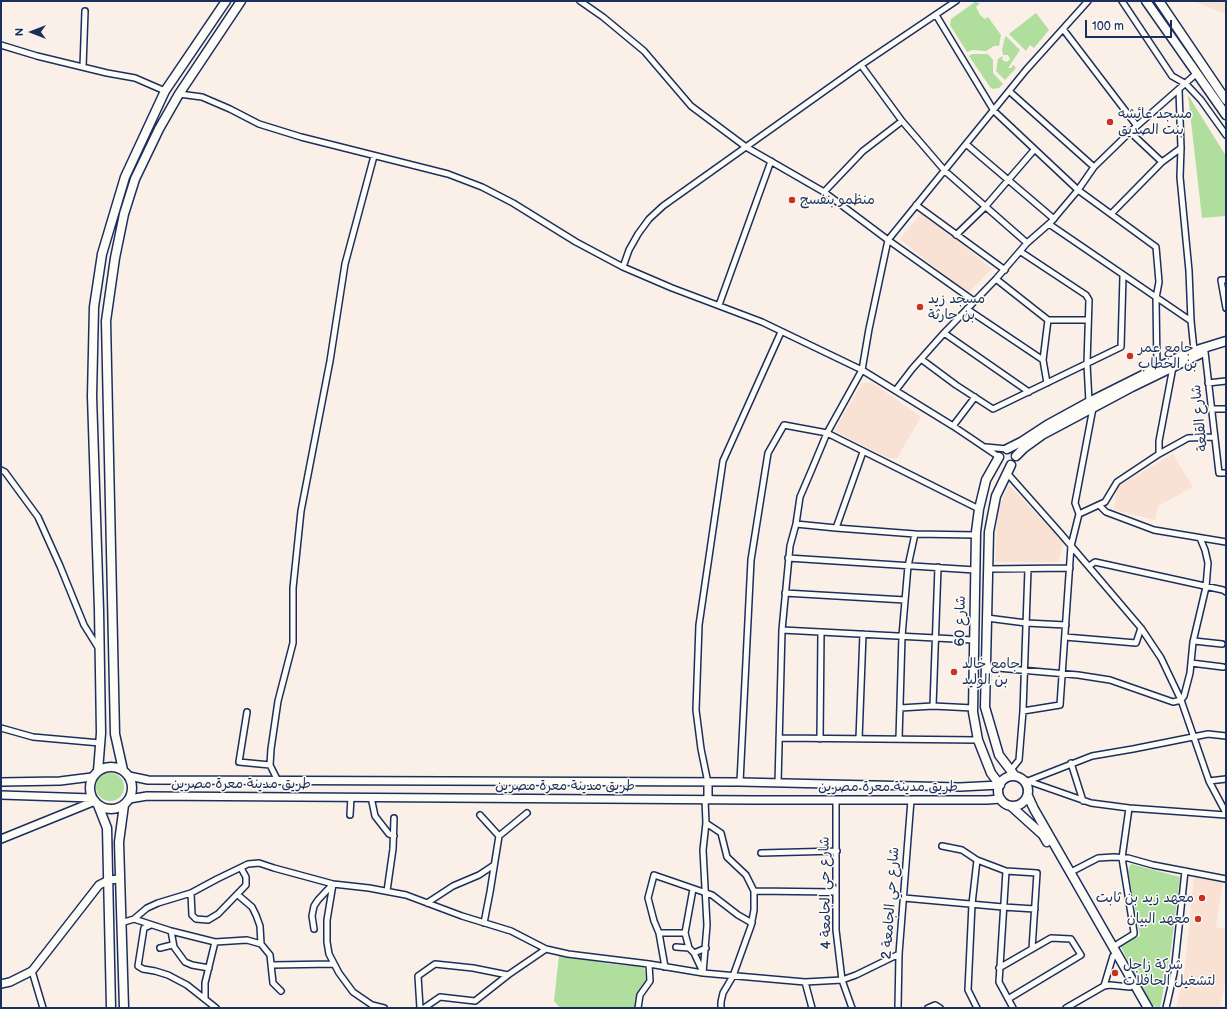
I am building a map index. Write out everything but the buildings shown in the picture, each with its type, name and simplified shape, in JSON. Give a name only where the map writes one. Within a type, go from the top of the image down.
[{"type":"main road","points":[[98,771],[100,743],[100,650],[92,396],[94,307],[102,254],[125,177],[165,91],[226,1]]},
{"type":"main road","points":[[123,770],[115,734],[106,321],[115,258],[124,214],[135,179],[159,129],[179,94],[240,1]]},
{"type":"main road","points":[[1146,1],[1226,115]]},
{"type":"main road","points":[[1159,1],[1226,100]]},
{"type":"main road","points":[[1226,341],[1194,350],[1157,368],[1091,405],[1042,435],[1024,448],[1016,456],[1016,460],[1011,465],[1008,466],[1002,463],[999,457],[1002,452],[1021,442],[1047,425],[1091,405],[1174,367],[1190,358],[1226,346]]},
{"type":"main road","points":[[1007,449],[1013,451],[1016,456]]},
{"type":"main road","name":"شارع 60","points":[[999,457],[986,480],[979,509],[976,535],[973,708],[978,740],[991,773],[1000,785]]},
{"type":"main road","name":"شارع 60","points":[[1011,465],[996,496],[989,532],[985,707],[999,754],[1018,777]]},
{"type":"main road","points":[[986,761],[999,754]]},
{"type":"main road","points":[[112,1008],[107,828],[89,788],[92,777],[104,767],[110,766],[123,770],[129,776],[132,788],[126,802],[119,836],[119,879],[122,924],[124,1008]]},
{"type":"main road","name":"طريق مدينة معرة مصرين","points":[[129,776],[148,780],[740,782],[960,787],[1000,785]]},
{"type":"main road","points":[[1,782],[60,781],[92,777]]},
{"type":"main road","points":[[1028,796],[1022,804],[1012,806],[1006,805],[998,792],[1000,785],[1005,778],[1018,777],[1027,785],[1028,796],[1034,809],[1148,1008]]},
{"type":"main road","points":[[706,800],[708,783]]},
{"type":"main road","points":[[1,795],[95,801],[110,809],[117,808],[126,802]]},
{"type":"main road","name":"طريق مدينة معرة مصرين","points":[[126,802],[147,796],[706,800],[1001,799]]},
{"type":"main road","points":[[1,839],[95,801]]},
{"type":"main road","points":[[1012,806],[1043,835],[1142,1008]]},
{"type":"main road","points":[[1,984],[10,982],[32,971],[97,887],[102,882],[119,879]]},
{"type":"street","points":[[580,1],[603,17],[644,51],[691,106],[746,147],[824,192],[888,240],[974,301]]},
{"type":"street","points":[[624,267],[629,250],[635,238],[656,212],[663,206],[861,65],[956,1]]},
{"type":"street","points":[[778,783],[782,630],[790,546],[796,524],[800,497],[826,433],[862,370],[888,240],[1009,91],[1088,1]]},
{"type":"street","points":[[1122,1],[1172,76],[1186,84],[1201,100],[1226,135]]},
{"type":"street","points":[[83,67],[85,12]]},
{"type":"street","points":[[936,15],[994,111],[1078,190],[1112,213],[1156,247],[1159,282],[1156,298],[1157,368]]},
{"type":"street","points":[[1063,29],[1137,126]]},
{"type":"street","points":[[1,45],[37,56],[107,73],[136,78],[165,91]]},
{"type":"street","points":[[861,65],[902,121],[944,171],[1027,243]]},
{"type":"street","points":[[896,390],[944,333],[996,280],[1027,243],[1054,219],[1078,190],[1094,167],[1130,132],[1197,73]]},
{"type":"street","points":[[1179,90],[1181,148],[1180,177],[1189,271],[1194,350]]},
{"type":"street","points":[[1009,91],[1094,167]]},
{"type":"street","points":[[179,94],[202,97],[266,127],[448,174],[482,187],[513,202],[576,242],[624,267],[672,288],[762,322],[862,370],[953,426],[999,457]]},
{"type":"street","points":[[824,192],[863,151],[902,121]]},
{"type":"street","points":[[1130,132],[1162,162]]},
{"type":"street","points":[[966,144],[1054,219]]},
{"type":"street","points":[[1112,213],[1162,162],[1181,148]]},
{"type":"street","points":[[956,235],[985,207],[1034,150]]},
{"type":"street","points":[[278,781],[270,765],[271,748],[278,701],[293,643],[293,588],[301,511],[329,368],[346,264],[374,156]]},
{"type":"street","points":[[719,306],[771,161]]},
{"type":"street","points":[[916,205],[1005,270]]},
{"type":"street","points":[[1049,224],[1191,321]]},
{"type":"street","points":[[1021,252],[1086,295],[1089,300],[1087,364],[1091,405],[1075,503],[1079,514],[1071,546],[1060,706],[1023,711]]},
{"type":"street","points":[[921,359],[993,410],[1121,348],[1123,276]]},
{"type":"street","points":[[996,280],[1048,320],[1088,320]]},
{"type":"street","points":[[1226,280],[1221,280],[1226,308]]},
{"type":"street","points":[[967,309],[1043,360]]},
{"type":"street","points":[[1047,384],[1043,360],[1048,320]]},
{"type":"street","points":[[708,783],[701,749],[696,710],[699,625],[723,461],[781,332]]},
{"type":"street","points":[[944,333],[1029,392]]},
{"type":"street","name":"شارع القلعة","points":[[1205,352],[1218,473],[1226,473]]},
{"type":"street","name":"شارع القلعة","points":[[1159,454],[1158,440],[1174,367]]},
{"type":"street","points":[[1208,383],[1226,381]]},
{"type":"street","points":[[953,426],[975,397]]},
{"type":"street","points":[[1211,410],[1226,408]]},
{"type":"street","points":[[740,782],[751,560],[768,453],[784,425],[826,433],[979,509]]},
{"type":"street","points":[[1079,514],[1105,502],[1117,482],[1159,454],[1188,438],[1214,437]]},
{"type":"street","points":[[985,447],[1007,449]]},
{"type":"street","points":[[836,528],[863,452]]},
{"type":"street","points":[[1,470],[38,517],[84,625],[100,650]]},
{"type":"street","points":[[1007,473],[1089,566],[1141,628],[1161,658],[1181,700],[1209,781],[1226,814]]},
{"type":"street","points":[[1099,505],[1106,512],[1154,530],[1226,542]]},
{"type":"street","points":[[796,524],[915,534],[976,535]]},
{"type":"street","points":[[899,739],[902,636],[908,566],[915,534]]},
{"type":"street","points":[[986,667],[1078,675],[1110,680],[1173,702],[1181,700],[1184,696],[1206,587],[1208,563],[1200,538]]},
{"type":"street","points":[[788,558],[976,570]]},
{"type":"street","points":[[1089,566],[1095,562],[1226,592]]},
{"type":"street","points":[[933,706],[934,638],[938,567]]},
{"type":"street","points":[[1018,777],[1023,711],[1028,568]]},
{"type":"street","points":[[988,569],[1070,568]]},
{"type":"street","points":[[785,593],[905,600]]},
{"type":"street","points":[[987,618],[1026,623],[1066,625]]},
{"type":"street","points":[[1065,637],[1136,643],[1141,628]]},
{"type":"street","points":[[782,630],[974,640]]},
{"type":"street","points":[[820,739],[821,632]]},
{"type":"street","points":[[859,739],[863,634]]},
{"type":"street","points":[[1194,641],[1222,644]]},
{"type":"street","points":[[1191,663],[1223,667]]},
{"type":"street","points":[[900,708],[933,706],[973,708]]},
{"type":"street","points":[[247,712],[240,762],[270,765]]},
{"type":"street","points":[[1,728],[33,737],[100,743]]},
{"type":"street","points":[[1018,777],[1092,756],[1208,734],[1226,736]]},
{"type":"street","points":[[779,738],[978,740]]},
{"type":"street","points":[[1071,763],[1083,801]]},
{"type":"street","points":[[1018,777],[1091,804],[1226,814]]},
{"type":"street","points":[[1209,781],[1226,779]]},
{"type":"street","points":[[350,815],[351,797]]},
{"type":"street","points":[[371,798],[375,816],[389,834],[394,836]]},
{"type":"street","points":[[704,973],[707,925],[703,845],[706,823],[706,800]]},
{"type":"street","name":"شارع حي الجامعة 4","points":[[836,800],[836,930],[842,980],[852,1008]]},
{"type":"street","name":"شارع حي الجامعة 2","points":[[898,1008],[899,954],[911,800]]},
{"type":"street","points":[[1113,947],[1134,934],[1122,858],[1129,808]]},
{"type":"street","points":[[484,923],[499,836],[527,813]]},
{"type":"street","points":[[480,815],[499,836]]},
{"type":"street","points":[[387,891],[391,872],[394,818]]},
{"type":"street","points":[[706,823],[721,833],[727,856],[746,875],[754,892],[755,902],[749,934],[733,976],[723,993],[721,1008]]},
{"type":"street","points":[[942,846],[962,850],[977,860],[1006,871],[1037,873],[1032,949]]},
{"type":"street","points":[[762,853],[837,851]]},
{"type":"street","points":[[1071,872],[1098,858],[1114,857],[1226,879]]},
{"type":"street","points":[[977,860],[972,904],[968,990],[977,1008]]},
{"type":"street","points":[[122,924],[134,919],[147,908],[158,903],[191,894],[248,864],[259,863],[333,884],[369,888],[406,895],[511,931],[546,949],[568,954],[649,964],[704,973],[805,982],[842,980],[856,975],[899,954]]},
{"type":"street","points":[[427,903],[454,886],[479,875],[494,865]]},
{"type":"street","points":[[191,894],[192,915],[196,920],[208,920],[218,914],[246,885],[242,868]]},
{"type":"street","points":[[1006,871],[999,982],[1013,1008]]},
{"type":"street","points":[[1166,1008],[1174,973],[1185,871]]},
{"type":"street","points":[[664,967],[659,933],[648,898],[654,875],[715,896],[738,916],[752,923]]},
{"type":"street","points":[[314,929],[312,916],[314,906],[333,884]]},
{"type":"street","points":[[333,884],[327,920],[327,942],[329,954],[333,964],[352,992],[372,1006],[384,1008]]},
{"type":"street","points":[[693,889],[685,933],[689,948],[694,953],[704,973]]},
{"type":"street","points":[[754,892],[836,892]]},
{"type":"street","points":[[238,895],[252,907],[260,926],[261,944]]},
{"type":"street","points":[[904,898],[1004,908],[1035,909]]},
{"type":"street","points":[[134,919],[171,931],[215,942],[246,940],[261,944],[270,955],[273,983],[281,991]]},
{"type":"street","points":[[152,925],[144,928],[138,966],[140,968],[155,971],[174,978],[187,985],[216,1008]]},
{"type":"street","points":[[171,931],[172,945],[182,959],[188,964],[209,968]]},
{"type":"street","points":[[659,933],[685,933]]},
{"type":"street","points":[[999,968],[1051,938],[1071,939],[1081,955],[1008,999]]},
{"type":"street","points":[[205,999],[205,983],[215,942]]},
{"type":"street","points":[[160,948],[172,945]]},
{"type":"street","points":[[676,947],[689,948]]},
{"type":"street","points":[[694,953],[706,948]]},
{"type":"street","points":[[424,1008],[440,997],[475,1001],[508,975],[546,949]]},
{"type":"street","points":[[1104,986],[1112,956]]},
{"type":"street","points":[[272,965],[333,964]]},
{"type":"street","points":[[420,1008],[418,976],[435,964],[473,968],[508,975]]},
{"type":"street","points":[[638,1008],[640,995],[650,981],[649,964]]},
{"type":"street","points":[[32,971],[43,1008]]},
{"type":"street","points":[[805,982],[812,1008]]},
{"type":"street","points":[[1066,1008],[1104,986],[1110,985],[1130,987]]},
{"type":"street","points":[[475,1001],[475,1008]]},
{"type":"street","points":[[928,1008],[935,1006],[940,1008]]},
{"type":"shaded area","points":[[1193,1],[1226,1],[1226,14]]},
{"type":"shaded area","points":[[922,212],[992,269],[967,294],[900,239]]},
{"type":"shaded area","points":[[871,382],[921,417],[897,458],[889,458],[834,431],[862,383]]},
{"type":"shaded area","points":[[1173,454],[1193,487],[1158,506],[1155,520],[1114,510],[1117,487]]},
{"type":"shaded area","points":[[1009,485],[1063,542],[1059,562],[995,562],[998,508]]},
{"type":"shaded area","points":[[1194,876],[1223,882],[1216,927],[1226,929],[1226,982],[1220,1008],[1176,1008],[1184,975]]},
{"type":"green space","points":[[975,2],[980,3],[976,7],[980,15],[985,19],[988,17],[1001,35],[999,46],[994,46],[986,51],[972,50],[967,52],[950,25],[951,19]]},
{"type":"green space","points":[[1036,13],[1049,30],[1034,48],[1030,45],[1026,51],[1009,34]]},
{"type":"green space","points":[[1006,36],[1020,50],[1008,68],[1011,68],[1013,65],[1016,68],[1005,80],[996,71],[998,59],[1003,56],[1002,60],[1007,62],[1010,59],[1008,55],[1003,55],[1002,50]]},
{"type":"green space","points":[[972,54],[988,54],[993,60],[993,73],[1003,84],[999,88],[993,89],[990,87],[969,56]]},
{"type":"green space","points":[[1188,95],[1226,156],[1226,216],[1202,218]]},
{"type":"green space","points":[[110,773],[116,774],[120,777],[123,781],[123,793],[120,797],[116,800],[110,801],[104,800],[100,797],[97,793],[96,787],[97,781],[100,777],[104,774]]},
{"type":"green space","points":[[1131,864],[1180,877],[1170,956],[1160,1008],[1150,1005],[1120,945],[1140,936],[1128,870]]},
{"type":"green space","points":[[559,955],[611,964],[644,967],[646,980],[637,996],[636,1008],[560,1008],[554,1001]]},
{"type":"place","name":"مسجد عائشه بنت الصديق","points":[[1110,122]]},
{"type":"place","name":"منظمو بنفسج","points":[[792,200]]},
{"type":"place","name":"مسجد زيد بن حارثة","points":[[920,307]]},
{"type":"place","name":"جامع عمر بن الخطاب","points":[[1130,356]]},
{"type":"place","name":"جامع خالد بن الوليد","points":[[954,672]]},
{"type":"place","name":"معهد زيد بن ثابت","points":[[1202,898]]},
{"type":"place","name":"معهد البيان","points":[[1198,919]]},
{"type":"place","name":"شركة زاجل لتشغيل الحافلات","points":[[1115,973]]}]
